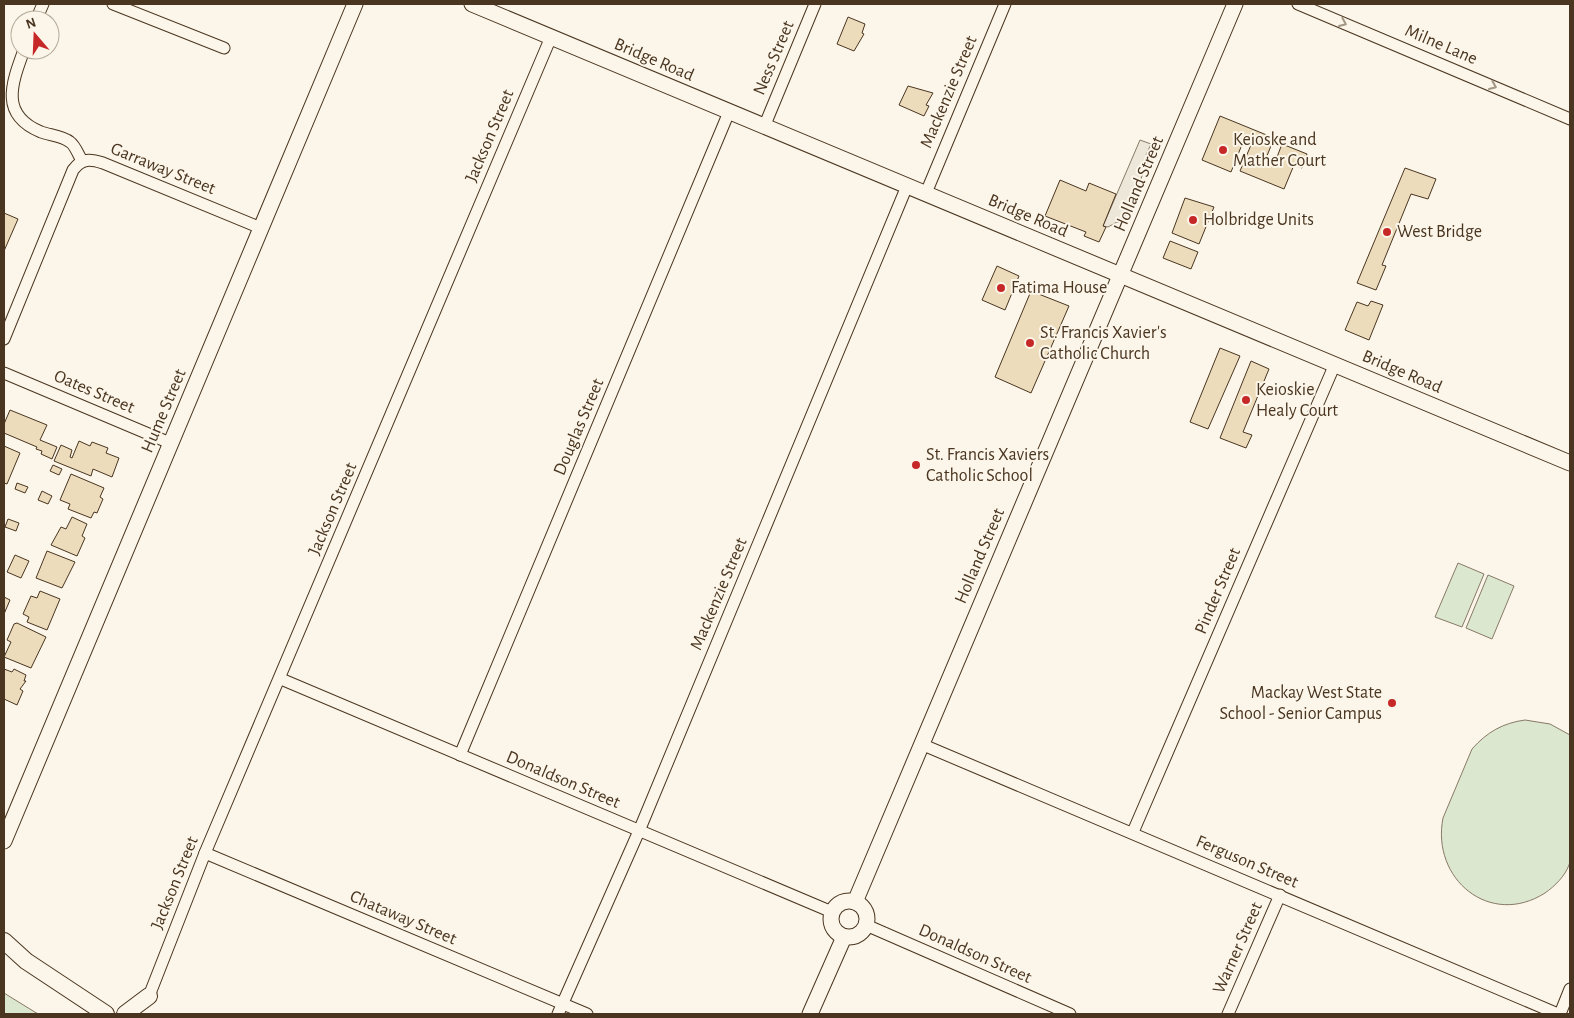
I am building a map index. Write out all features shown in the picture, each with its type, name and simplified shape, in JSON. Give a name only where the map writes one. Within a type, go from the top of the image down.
[{"type":"main road","points":[[4,942],[26,961],[106,1014]]},
{"type":"main road","points":[[4,956],[26,961]]},
{"type":"main road","points":[[125,1014],[149,996]]},
{"type":"main road","points":[[146,1014],[149,996]]},
{"type":"street","points":[[113,4],[224,48]]},
{"type":"street","name":"Hume Street","points":[[5,837],[355,4]]},
{"type":"street","name":"Bridge Road","points":[[472,4],[1570,463]]},
{"type":"street","name":"Ness Street","points":[[764,126],[815,4]]},
{"type":"street","name":"Mackenzie Street","points":[[926,193],[1005,4]]},
{"type":"street","name":"Holland Street","points":[[855,902],[1235,4]]},
{"type":"street","name":"Milne Lane","points":[[1298,4],[1570,119]]},
{"type":"street","name":"Jackson Street","points":[[149,996],[205,853],[281,678],[551,37]]},
{"type":"street","name":"Garraway Street","points":[[21,60],[9,96],[11,109],[17,119],[26,126],[70,142],[82,161],[88,160],[103,163],[262,228]]},
{"type":"street","name":"Douglas Street","points":[[460,755],[730,112]]},
{"type":"street","points":[[4,339],[73,170],[82,161]]},
{"type":"street","name":"Mackenzie Street","points":[[560,1009],[639,831],[907,186]]},
{"type":"street","name":"Pinder Street","points":[[1133,832],[1335,364]]},
{"type":"street","name":"Oates Street","points":[[4,373],[170,443]]},
{"type":"street","name":"Donaldson Street","points":[[281,678],[832,912]]},
{"type":"street","name":"Ferguson Street","points":[[921,744],[1133,832],[1559,1014]]},
{"type":"street","name":"Chataway Street","points":[[205,853],[560,1009],[586,1014]]},
{"type":"street","name":"Warner Street","points":[[1228,1014],[1280,895]]},
{"type":"street","points":[[842,902],[855,902],[866,913],[866,925],[858,935],[844,937],[835,931],[832,925],[832,912],[842,902]]},
{"type":"street","name":"Donaldson Street","points":[[866,925],[1070,1014]]},
{"type":"street","points":[[810,1014],[844,937]]},
{"type":"street","points":[[1559,1014],[1570,989]]},
{"type":"green space","points":[[1458,563],[1484,574],[1462,627],[1435,617]]},
{"type":"green space","points":[[1488,575],[1514,586],[1492,639],[1466,628]]},
{"type":"green space","points":[[1525,720],[1550,724],[1570,735],[1571,857],[1562,877],[1545,893],[1524,902],[1504,905],[1485,901],[1469,892],[1455,878],[1446,860],[1442,840],[1443,818],[1472,749],[1496,729],[1510,723]]},
{"type":"green space","points":[[4,993],[38,1014],[4,1014]]},
{"type":"shaded area","points":[[1140,140],[1151,144],[1146,155],[1150,157],[1122,224],[1117,222],[1108,227],[1103,226]]},
{"type":"building","points":[[848,17],[865,24],[862,33],[864,34],[854,51],[837,44]]},
{"type":"building","points":[[908,86],[933,93],[926,105],[929,106],[924,116],[899,105]]},
{"type":"building","name":"Keioske and Mather Court","points":[[1220,116],[1274,138],[1265,161],[1274,165],[1282,144],[1307,154],[1302,168],[1294,165],[1284,189],[1240,171],[1251,145],[1243,142],[1231,172],[1202,160]]},
{"type":"building","name":"West Bridge","points":[[1405,168],[1436,179],[1428,199],[1411,194],[1382,265],[1386,266],[1376,290],[1357,283]]},
{"type":"building","points":[[1060,180],[1086,191],[1089,183],[1116,194],[1103,226],[1106,227],[1099,242],[1084,236],[1086,232],[1045,216]]},
{"type":"building","name":"Holbridge Units","points":[[1185,198],[1214,207],[1199,244],[1172,233]]},
{"type":"building","points":[[4,213],[18,219],[4,251]]},
{"type":"building","points":[[1170,241],[1198,252],[1191,269],[1163,258]]},
{"type":"building","name":"Fatima House","points":[[997,266],[1019,276],[1005,310],[982,300]]},
{"type":"building","points":[[1031,291],[1069,306],[1031,393],[995,377]]},
{"type":"building","points":[[1371,301],[1383,305],[1369,340],[1345,330],[1357,302],[1368,306]]},
{"type":"building","points":[[1220,348],[1240,356],[1208,429],[1190,422]]},
{"type":"building","name":"Keioskie Healy Court","points":[[1251,361],[1269,369],[1243,432],[1252,435],[1246,448],[1220,438]]},
{"type":"building","points":[[10,410],[47,425],[40,440],[57,447],[52,459],[41,454],[42,451],[36,449],[37,447],[4,433],[4,424]]},
{"type":"building","points":[[79,441],[90,446],[92,442],[108,448],[106,453],[119,458],[112,477],[93,469],[91,476],[54,461],[61,445],[72,450],[70,457],[72,458]]},
{"type":"building","points":[[4,446],[20,453],[7,484],[4,483]]},
{"type":"building","points":[[53,465],[62,469],[59,475],[50,471]]},
{"type":"building","points":[[71,474],[104,488],[100,497],[103,499],[97,513],[94,512],[91,518],[68,509],[70,504],[60,500]]},
{"type":"building","points":[[17,483],[28,487],[25,493],[15,489]]},
{"type":"building","points":[[42,491],[52,496],[48,504],[38,500]]},
{"type":"building","points":[[72,517],[87,524],[82,536],[85,538],[77,556],[51,545],[61,527],[66,529]]},
{"type":"building","points":[[8,519],[19,523],[16,531],[5,527]]},
{"type":"building","points":[[47,551],[75,562],[62,588],[36,578]]},
{"type":"building","points":[[15,555],[29,561],[21,578],[7,572]]},
{"type":"building","points":[[40,591],[60,599],[47,630],[27,622],[29,617],[23,614],[31,596],[37,598]]},
{"type":"building","points":[[4,597],[10,600],[4,614]]},
{"type":"building","points":[[17,623],[46,637],[31,668],[4,657],[11,642],[7,640],[14,624]]},
{"type":"building","points":[[4,669],[12,672],[14,669],[26,675],[24,681],[26,681],[20,689],[23,691],[17,705],[4,699]]},
{"type":"place","name":"Keioske and Mather Court","points":[[1223,150]]},
{"type":"place","name":"Holbridge Units","points":[[1193,220]]},
{"type":"place","name":"West Bridge","points":[[1387,232]]},
{"type":"place","name":"Fatima House","points":[[1001,288]]},
{"type":"place","name":"St. Francis Xavier's Catholic Church","points":[[1030,343]]},
{"type":"place","name":"Keioskie Healy Court","points":[[1246,400]]},
{"type":"place","name":"St. Francis Xaviers Catholic School","points":[[916,465]]},
{"type":"place","name":"Mackay West State School - Senior Campus","points":[[1392,703]]}]
